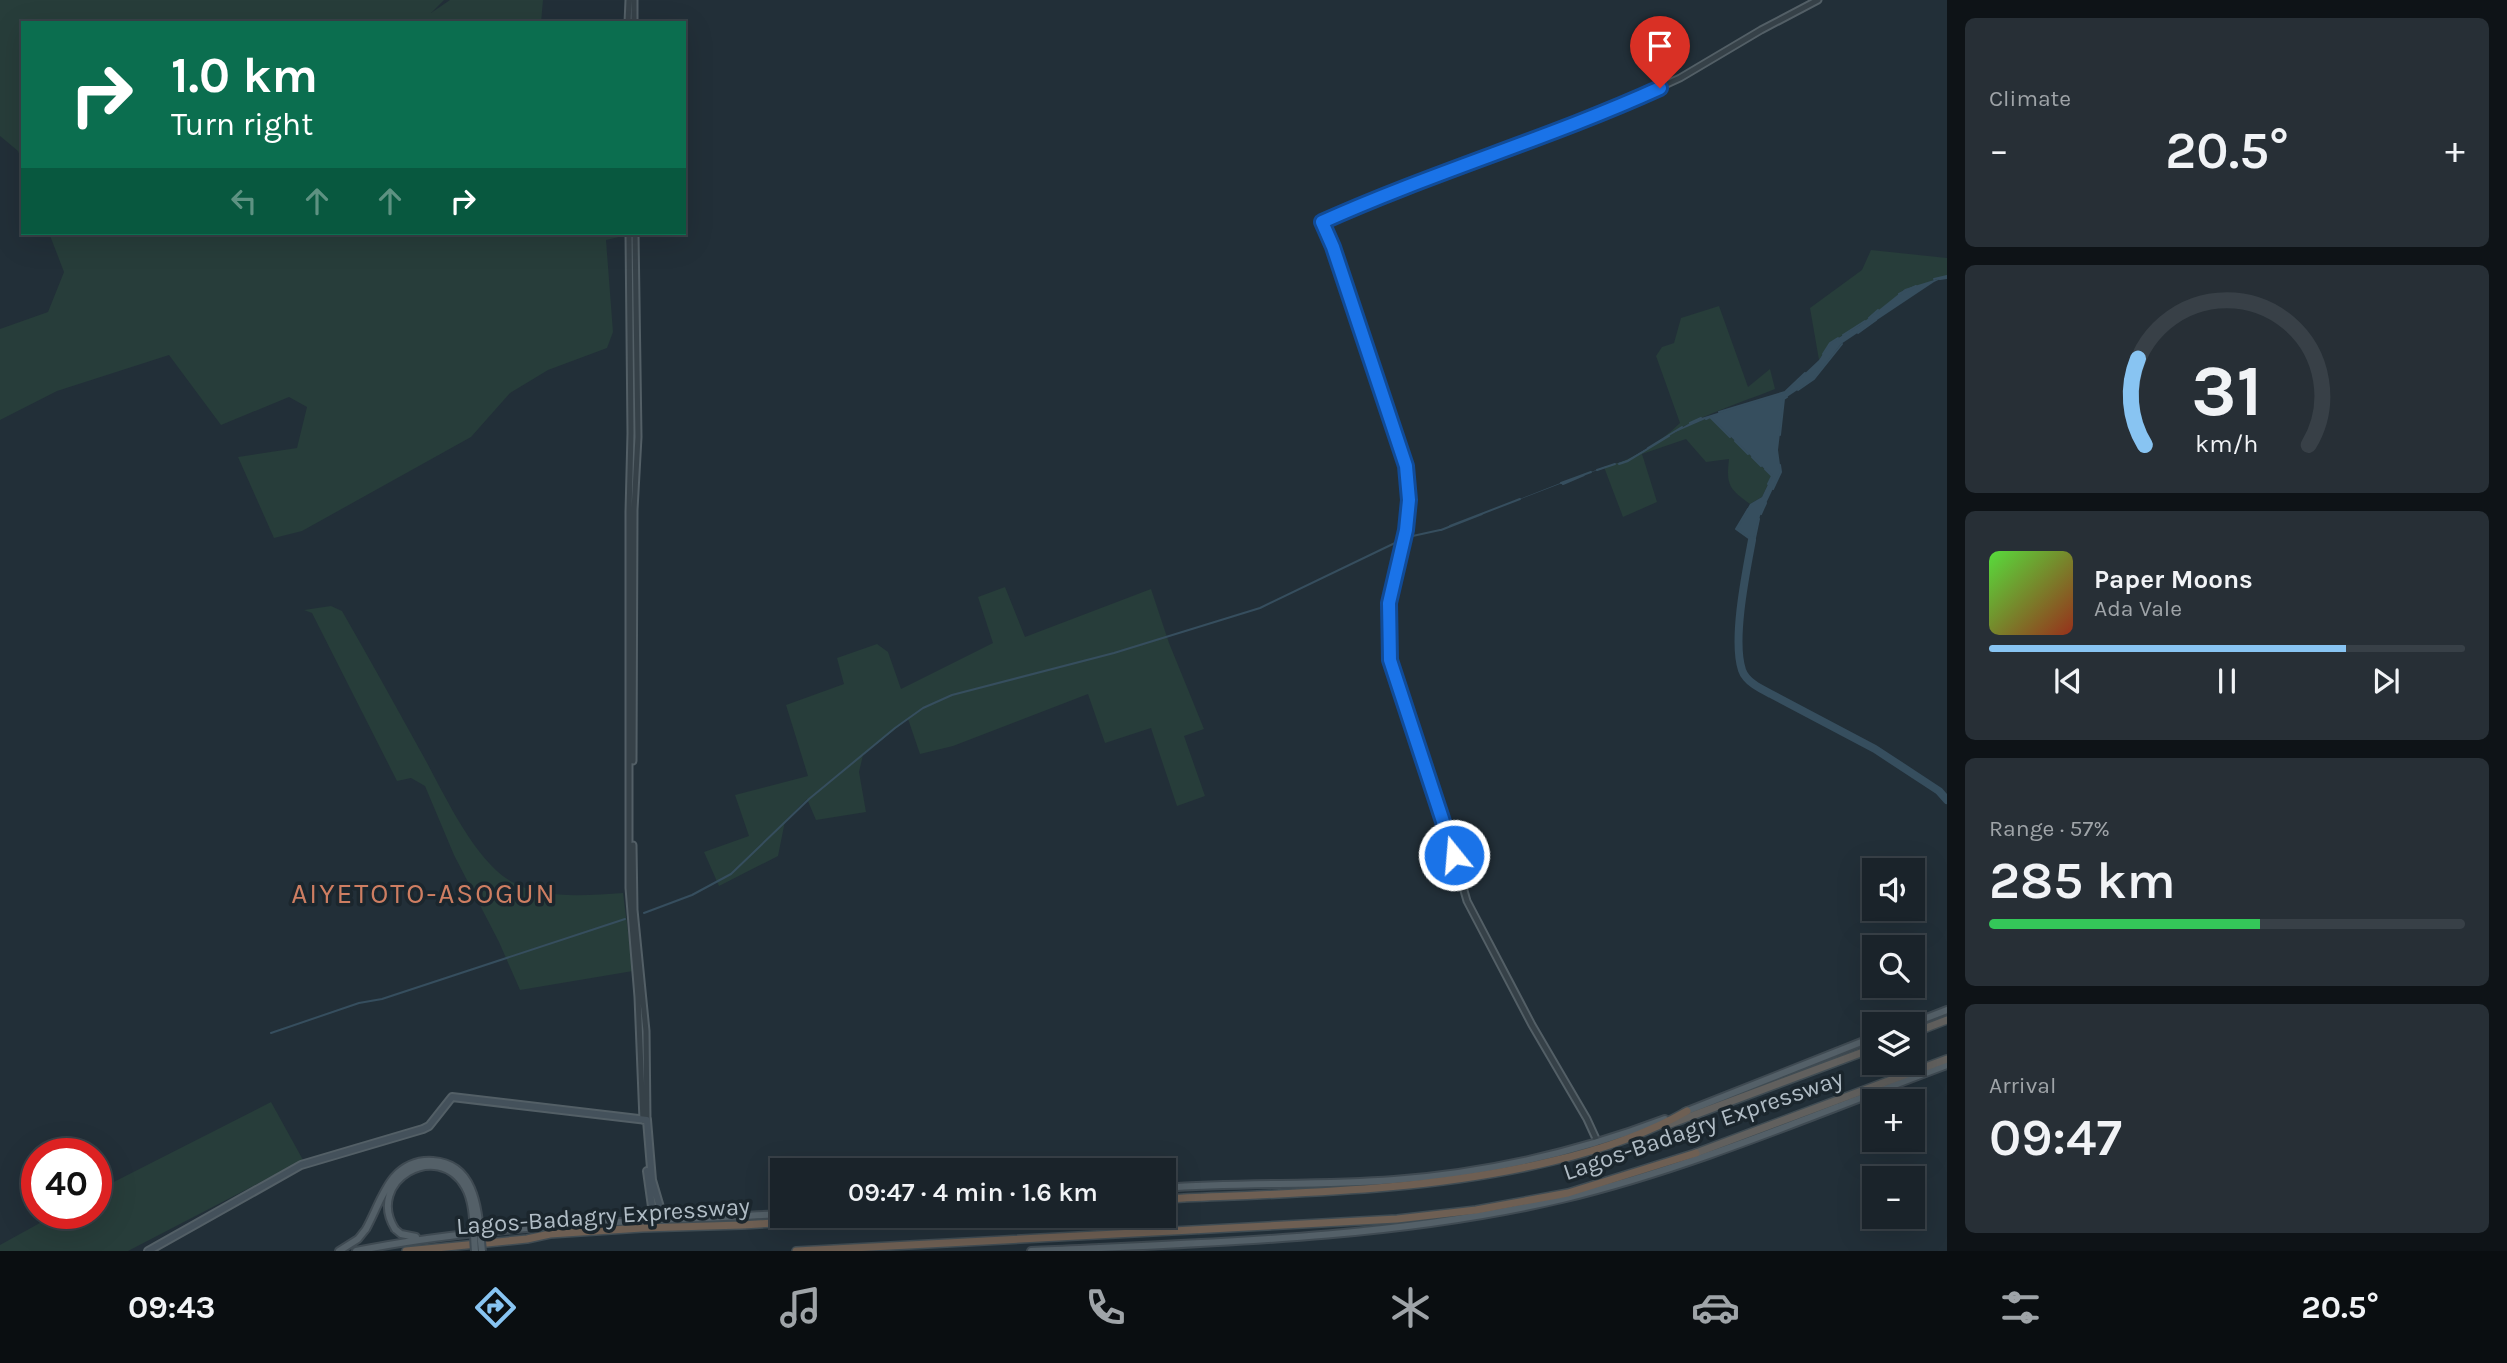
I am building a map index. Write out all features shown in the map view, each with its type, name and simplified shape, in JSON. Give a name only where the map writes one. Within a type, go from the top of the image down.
[{"type":"highway","points":[[1925,1029],[1947,1020]]},
{"type":"highway","name":"Lagos-Badagry Expressway","points":[[1176,1198],[1390,1188],[1472,1178],[1596,1151],[1862,1052]]},
{"type":"highway","name":"Lagos-Badagry Expressway","points":[[796,1251],[1397,1219],[1476,1210],[1568,1193],[1696,1153],[1947,1059]]},
{"type":"highway","points":[[1630,1138],[1687,1111]]},
{"type":"highway","name":"Lagos-Badagry Expressway","points":[[406,1251],[527,1239],[550,1234],[642,1227],[770,1223]]},
{"type":"main road","points":[[1925,1019],[1947,1010]]},
{"type":"main road","name":"Lagos-Badagry Expressway","points":[[1176,1187],[1396,1180],[1462,1173],[1547,1156],[1598,1143],[1687,1111],[1862,1042]]},
{"type":"main road","name":"Lagos-Badagry Expressway","points":[[1031,1251],[1318,1235],[1500,1212],[1646,1176],[1947,1065]]},
{"type":"main road","points":[[148,1251],[300,1165],[429,1126],[452,1097],[645,1120]]},
{"type":"main road","points":[[645,1120],[654,1221]]},
{"type":"main road","points":[[645,1120],[652,1180],[664,1221]]},
{"type":"main road","points":[[339,1251],[358,1239],[366,1229],[397,1174],[422,1161],[441,1162],[462,1174],[474,1193],[482,1251]]},
{"type":"main road","points":[[421,1238],[401,1234],[395,1229],[388,1207],[394,1186],[402,1176],[414,1169],[440,1167],[457,1177],[468,1194],[475,1251]]},
{"type":"main road","name":"Lagos-Badagry Expressway","points":[[356,1251],[421,1238],[770,1215]]},
{"type":"street","points":[[628,21],[629,0]]},
{"type":"street","points":[[634,0],[634,21]]},
{"type":"street","points":[[1598,1143],[1497,962],[1467,901],[1442,814],[1390,660],[1389,603],[1406,530],[1409,482],[1402,451],[1333,247],[1322,222],[1372,200],[1619,106],[1680,78],[1818,0]]},
{"type":"street","points":[[629,235],[634,399]]},
{"type":"street","points":[[635,235],[632,843],[645,1120]]},
{"type":"green space","points":[[0,0],[444,0],[431,13],[450,0],[543,0],[541,21],[21,21],[21,159],[18,151],[0,136]]},
{"type":"green space","points":[[50,235],[619,235],[606,240],[613,332],[607,348],[548,370],[510,393],[471,437],[302,531],[274,538],[238,457],[297,448],[307,407],[289,397],[221,425],[169,355],[57,391],[0,420],[0,329],[48,312],[64,272]]},
{"type":"green space","points":[[1871,250],[1947,258],[1947,276],[1935,279],[1830,343],[1819,360],[1810,308],[1862,270]]},
{"type":"green space","points":[[1719,306],[1748,387],[1770,369],[1775,389],[1709,414],[1672,433],[1710,417],[1772,476],[1762,497],[1750,504],[1730,486],[1729,459],[1706,462],[1686,439],[1642,454],[1657,502],[1623,517],[1604,467],[1645,450],[1680,423],[1656,356],[1662,347],[1674,343],[1681,318]]},
{"type":"green space","points":[[1005,587],[1025,637],[1151,589],[1169,643],[1204,729],[1184,736],[1205,796],[1177,806],[1151,728],[1105,743],[1088,694],[953,746],[920,754],[908,719],[863,755],[859,772],[866,812],[816,820],[807,799],[785,821],[778,856],[719,886],[704,852],[749,836],[735,795],[808,776],[786,705],[844,684],[837,658],[877,644],[888,652],[901,689],[993,643],[978,597]]},
{"type":"green space","points":[[331,606],[342,611],[449,804],[484,858],[512,882],[538,892],[566,895],[623,893],[633,971],[520,990],[499,942],[454,855],[425,786],[411,778],[397,781],[312,613],[304,610]]},
{"type":"green space","points":[[271,1102],[303,1160],[128,1251],[0,1251],[0,1245],[29,1229],[112,1229],[112,1183]]},
{"type":"water","points":[[1947,276],[1841,344],[1814,379],[1784,399],[1778,450],[1781,472],[1760,516],[1754,542],[1736,529],[1750,504],[1762,497],[1772,476],[1710,417],[1672,434],[1695,420],[1785,392],[1819,360],[1830,343],[1860,325],[1905,289]]},
{"type":"water","points":[[1668,436],[1628,461],[1614,465],[1627,460]]},
{"type":"water","points":[[1582,476],[1440,530],[1563,482]]},
{"type":"waterway","points":[[1934,279],[1947,276]]},
{"type":"waterway","points":[[1940,279],[1947,278]]},
{"type":"waterway","points":[[1899,294],[1916,286]]},
{"type":"waterway","points":[[1869,318],[1878,310]]},
{"type":"waterway","points":[[1858,333],[1876,320]]},
{"type":"waterway","points":[[1843,335],[1865,321]]},
{"type":"waterway","points":[[1823,354],[1830,343],[1838,338]]},
{"type":"waterway","points":[[1798,390],[1814,379],[1842,344]]},
{"type":"waterway","points":[[1719,412],[1785,392],[1805,373]]},
{"type":"waterway","points":[[1780,435],[1784,399],[1787,397]]},
{"type":"waterway","points":[[1706,419],[1710,417],[1730,437]]},
{"type":"waterway","points":[[1690,423],[1701,418]]},
{"type":"waterway","points":[[1648,448],[1682,427]]},
{"type":"waterway","points":[[1619,464],[1669,436]]},
{"type":"waterway","points":[[1735,441],[1748,454]]},
{"type":"waterway","points":[[1752,457],[1761,466]]},
{"type":"waterway","points":[[1597,470],[1615,464]]},
{"type":"waterway","points":[[1773,489],[1781,472],[1780,465]]},
{"type":"waterway","points":[[1765,469],[1772,476],[1768,484]]},
{"type":"waterway","points":[[1561,483],[1591,472]]},
{"type":"waterway","points":[[1563,484],[1584,475]]},
{"type":"waterway","points":[[1450,526],[1520,499]]},
{"type":"waterway","points":[[1761,514],[1766,503]]},
{"type":"waterway","points":[[1748,509],[1736,529],[1750,539]]},
{"type":"waterway","points":[[1441,530],[1482,514]]},
{"type":"waterway","points":[[1755,538],[1759,519]]},
{"type":"waterway","points":[[1408,537],[1440,530]]},
{"type":"waterway","points":[[1752,540],[1738,642],[1742,670],[1747,678],[1763,690],[1875,749],[1939,791],[1947,800]]},
{"type":"waterway","points":[[644,913],[692,895],[731,874],[809,799],[923,708],[952,695],[1114,653],[1260,608],[1397,542]]},
{"type":"waterway","points":[[271,1033],[625,919]]},
{"type":"district","name":"AIYETOTO-ASOGUN","points":[[424,893]]},
{"type":"route","points":[[1454,855],[1390,660],[1389,603],[1406,530],[1409,500],[1406,466],[1333,247],[1322,222],[1660,88]]}]
